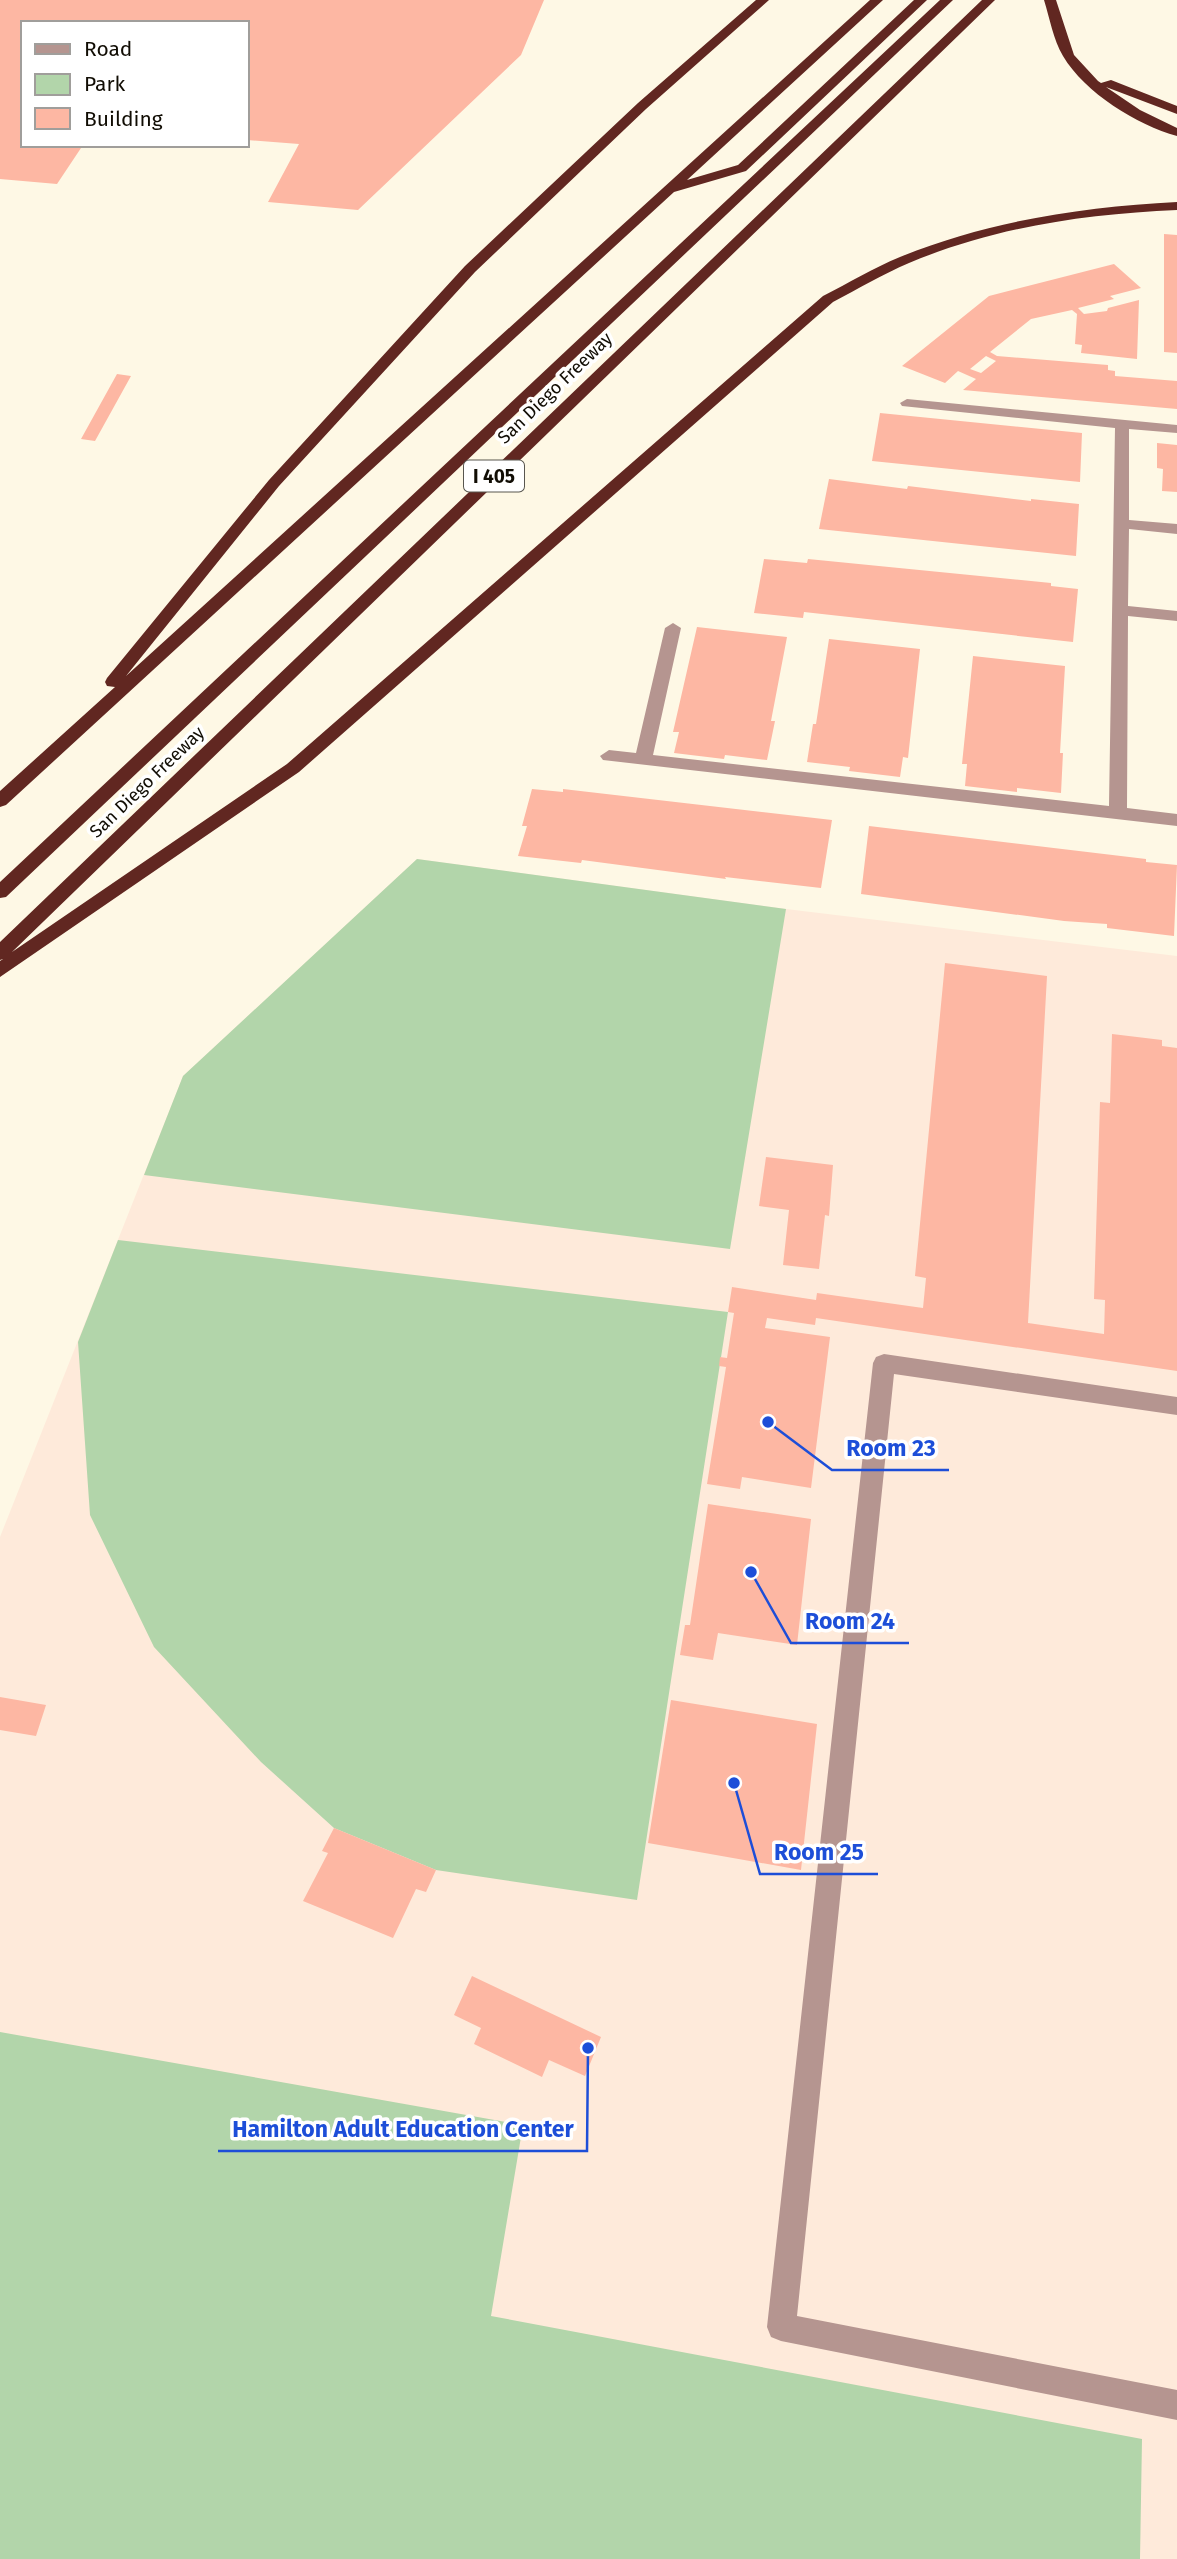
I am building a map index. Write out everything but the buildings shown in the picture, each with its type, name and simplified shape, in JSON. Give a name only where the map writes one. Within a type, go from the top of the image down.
[{"type":"highway","points":[[66,741],[274,483],[470,269],[642,106],[763,0]]},
{"type":"highway","points":[[0,801],[877,0]]},
{"type":"highway","points":[[666,190],[742,168],[921,0]]},
{"type":"highway","points":[[0,892],[947,0]]},
{"type":"highway","name":"San Diego Freeway","points":[[0,953],[989,0]]},
{"type":"highway","points":[[1050,0],[1061,40],[1073,61],[1143,118],[1177,132]]},
{"type":"highway","points":[[1087,75],[1177,110]]},
{"type":"highway","points":[[0,970],[293,768],[828,299],[904,261],[974,235],[1071,214],[1177,206]]},
{"type":"street","points":[[907,403],[1177,429]]},
{"type":"street","points":[[1118,814],[1122,424]]},
{"type":"street","points":[[1121,524],[1177,529]]},
{"type":"street","points":[[1120,610],[1177,616]]},
{"type":"street","points":[[643,760],[673,628]]},
{"type":"street","points":[[609,756],[1177,820]]},
{"type":"street","points":[[1177,1406],[884,1363],[781,2327],[1177,2405]]},
{"type":"shaded area","points":[[417,859],[786,909],[1177,956],[1177,2559],[0,2559],[0,1537],[183,1076]]},
{"type":"green space","points":[[417,859],[786,909],[730,1249],[144,1175],[183,1076]]},
{"type":"green space","points":[[118,1240],[728,1312],[637,1900],[436,1870],[334,1828],[261,1762],[154,1647],[90,1515],[78,1342]]},
{"type":"green space","points":[[0,2032],[523,2125],[491,2316],[1142,2439],[1140,2559],[0,2559]]},
{"type":"place","name":"Room 23","points":[[768,1422]]},
{"type":"place","name":"Room 24","points":[[751,1572]]},
{"type":"place","name":"Room 25","points":[[734,1783]]},
{"type":"place","name":"Hamilton Adult Education Center","points":[[588,2048]]}]
